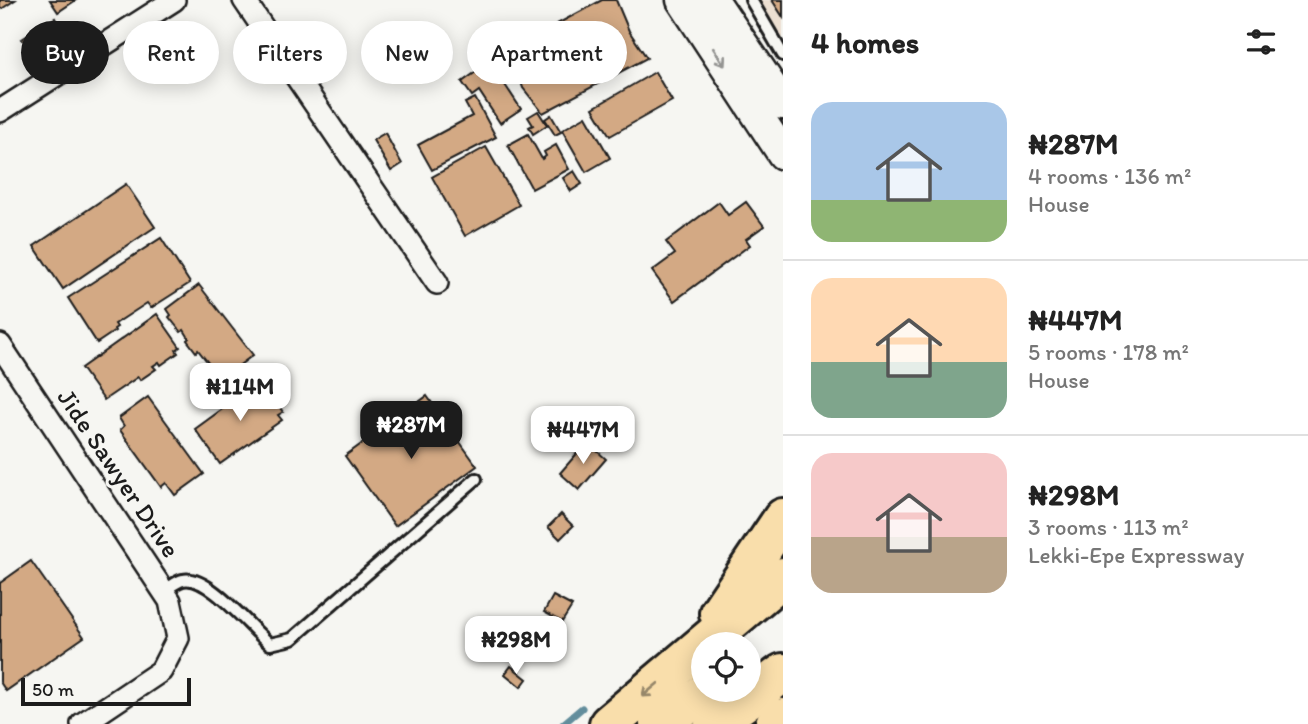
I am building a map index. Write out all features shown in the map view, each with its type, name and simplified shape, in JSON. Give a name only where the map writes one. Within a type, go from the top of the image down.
[{"type":"highway","points":[[690,654],[783,518]]},
{"type":"highway","points":[[609,724],[783,577]]},
{"type":"highway","points":[[761,672],[783,670]]},
{"type":"highway","points":[[714,724],[783,670]]},
{"type":"highway","points":[[659,724],[691,702]]},
{"type":"highway","points":[[775,724],[783,718]]},
{"type":"main road","points":[[682,0],[783,154]]},
{"type":"main road","points":[[713,0],[783,104]]},
{"type":"street","points":[[0,111],[174,0]]},
{"type":"street","points":[[244,0],[437,283]]},
{"type":"street","name":"Jide Sawyer Drive","points":[[0,345],[170,601],[178,638],[161,671],[82,724]]},
{"type":"lane","points":[[751,0],[783,55]]},
{"type":"lane","points":[[163,591],[183,580],[198,581],[220,595],[254,632],[270,644],[292,639],[476,479]]},
{"type":"shaded area","points":[[758,0],[783,0],[783,39]]},
{"type":"building","points":[[0,0],[15,0],[0,10]]},
{"type":"building","points":[[50,0],[76,0],[58,12]]},
{"type":"building","points":[[602,0],[616,0],[625,21],[563,21]]},
{"type":"building","points":[[772,0],[783,0],[783,17]]},
{"type":"building","points":[[627,26],[629,31],[647,58],[627,69]]},
{"type":"building","points":[[655,72],[672,101],[610,136],[593,108]]},
{"type":"building","points":[[467,78],[467,84],[505,84],[521,109],[500,123],[479,91],[472,96],[462,82]]},
{"type":"building","points":[[522,84],[598,84],[543,113]]},
{"type":"building","points":[[475,98],[496,137],[432,170],[418,145],[472,116],[465,103]]},
{"type":"building","points":[[538,111],[547,125],[533,134],[529,127],[533,125],[528,117]]},
{"type":"building","points":[[551,115],[561,132],[555,135],[545,119]]},
{"type":"building","points":[[586,116],[610,158],[586,172],[562,130]]},
{"type":"building","points":[[385,133],[402,164],[391,171],[373,140]]},
{"type":"building","points":[[528,134],[542,159],[546,156],[544,152],[556,145],[569,169],[532,189],[508,145]]},
{"type":"building","points":[[486,147],[519,205],[465,236],[432,177]]},
{"type":"building","points":[[574,171],[582,184],[571,191],[563,178]]},
{"type":"building","points":[[126,184],[155,227],[63,289],[34,246]]},
{"type":"building","points":[[719,202],[728,215],[746,202],[764,226],[746,239],[750,245],[674,301],[652,271],[675,254],[666,242]]},
{"type":"building","points":[[161,238],[190,283],[151,308],[147,303],[115,324],[115,331],[97,343],[68,298]]},
{"type":"building","points":[[199,285],[253,355],[221,379],[198,350],[196,352],[187,340],[189,338],[184,330],[181,332],[169,317],[171,315],[167,309]]},
{"type":"building","points":[[157,314],[180,347],[176,350],[178,353],[161,365],[159,362],[153,366],[156,369],[140,380],[138,377],[104,400],[81,368]]},
{"type":"building","points":[[254,386],[258,392],[265,387],[283,412],[278,415],[282,420],[220,464],[195,429]]},
{"type":"building","points":[[427,396],[477,466],[395,526],[345,456]]},
{"type":"building","points":[[148,397],[204,474],[175,495],[166,483],[161,487],[120,430],[124,426],[119,418]]},
{"type":"building","points":[[587,442],[606,459],[579,490],[560,473]]},
{"type":"building","points":[[561,514],[573,526],[560,539],[548,527]]},
{"type":"building","points":[[31,561],[84,637],[6,691],[0,682],[0,583]]},
{"type":"building","points":[[553,596],[572,606],[562,622],[544,612]]},
{"type":"building","points":[[511,666],[527,679],[521,687],[505,674]]},
{"type":"waterway","points":[[563,724],[582,708]]}]
